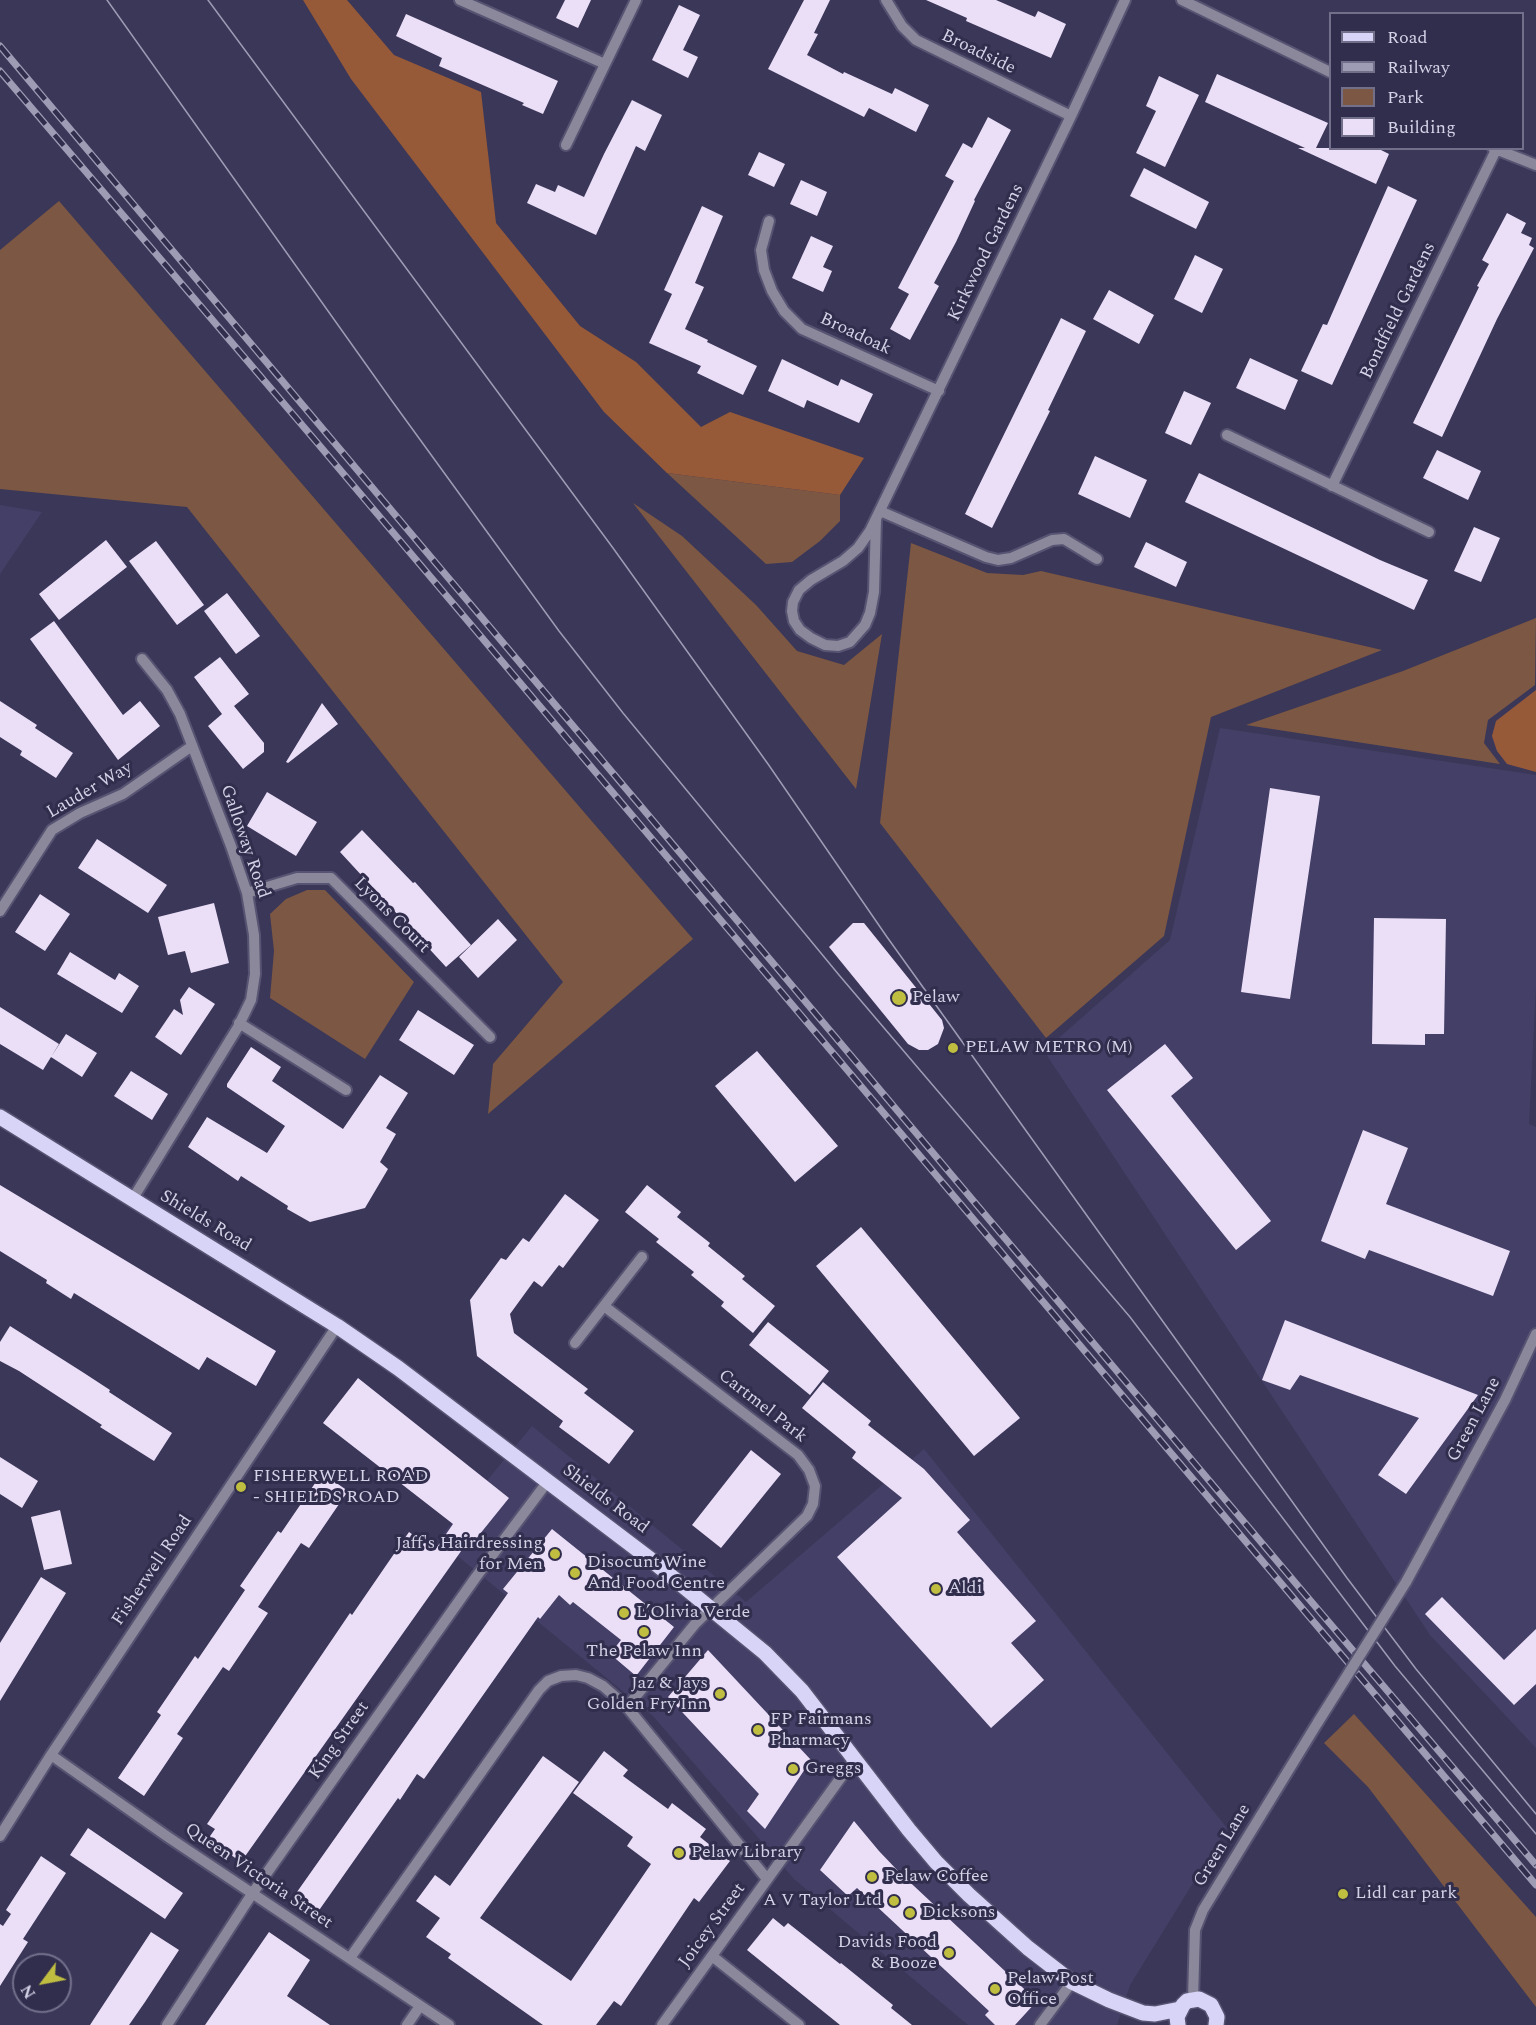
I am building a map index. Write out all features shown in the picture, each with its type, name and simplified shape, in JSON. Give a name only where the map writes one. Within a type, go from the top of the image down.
[{"type":"main road","name":"Shields Road","points":[[0,1117],[337,1326],[398,1368],[650,1559],[712,1609],[765,1653],[802,1691],[909,1830],[944,1870],[1029,1948],[1072,1982],[1143,2013],[1155,2014],[1180,2009],[1187,2001],[1193,1999]]},
{"type":"main road","points":[[1193,1999],[1206,2001],[1212,2005],[1217,2017],[1216,2025]]},
{"type":"main road","points":[[1178,2025],[1177,2017],[1180,2009]]},
{"type":"street","points":[[460,0],[605,64]]},
{"type":"street","points":[[566,145],[636,0]]},
{"type":"street","name":"Broadside","points":[[886,0],[902,26],[916,40],[1071,116]]},
{"type":"street","name":"Kirkwood Gardens","points":[[878,516],[874,582],[870,613],[865,626],[849,642],[838,646],[825,645],[800,630],[794,621],[793,602],[799,590],[811,580],[829,571],[858,548],[878,516],[1125,0]]},
{"type":"street","points":[[1182,0],[1329,72]]},
{"type":"street","name":"Bondfield Gardens","points":[[1332,486],[1494,150]]},
{"type":"street","points":[[1497,150],[1536,165]]},
{"type":"street","name":"Broadoak","points":[[769,221],[761,250],[764,270],[772,291],[784,311],[802,328],[939,391]]},
{"type":"street","points":[[1227,435],[1429,532]]},
{"type":"street","points":[[878,516],[998,560],[1011,558],[1052,540],[1064,539],[1097,559]]},
{"type":"street","name":"Galloway Road","points":[[132,1200],[239,1023],[251,1000],[255,974],[254,934],[247,892],[192,746],[168,690],[142,659]]},
{"type":"street","name":"Lauder Way","points":[[0,911],[52,830],[80,813],[123,794],[192,746]]},
{"type":"street","name":"Lyons Court","points":[[247,892],[297,879],[331,878],[490,1037]]},
{"type":"street","points":[[239,1023],[346,1090]]},
{"type":"street","points":[[575,1343],[642,1257]]},
{"type":"street","name":"Cartmel Park","points":[[604,1306],[798,1455],[809,1470],[815,1486],[813,1504],[807,1516],[695,1624],[627,1707]]},
{"type":"street","name":"Fisherwell Road","points":[[0,1836],[51,1755],[337,1326]]},
{"type":"street","name":"Green Lane","points":[[1193,1999],[1196,1930],[1203,1910],[1406,1582],[1505,1400],[1536,1334]]},
{"type":"street","name":"King Street","points":[[167,2025],[252,1894],[476,1576],[548,1481]]},
{"type":"street","points":[[350,1958],[532,1700],[548,1681],[561,1676],[576,1675],[588,1678],[603,1686],[627,1707],[767,1880]]},
{"type":"street","name":"Queen Victoria Street","points":[[51,1755],[252,1894],[449,2025]]},
{"type":"street","name":"Joicey Street","points":[[662,2025],[855,1758]]},
{"type":"street","points":[[712,1956],[799,2025]]},
{"type":"street","points":[[1040,2025],[1072,1982]]},
{"type":"street","points":[[407,2025],[420,2006]]},
{"type":"shaded area","points":[[303,0],[347,0],[394,55],[481,92],[496,223],[580,326],[636,362],[701,427],[730,412],[864,458],[840,495],[667,473],[604,412],[351,79]]},
{"type":"shaded area","points":[[0,505],[42,512],[0,574]]},
{"type":"shaded area","points":[[1536,690],[1536,772],[1507,764],[1497,751],[1492,736],[1496,721]]},
{"type":"shaded area","points":[[1220,728],[1536,775],[1536,987],[1529,1124],[1536,1127],[1536,1748],[1430,1635],[1044,1051],[1170,940]]},
{"type":"shaded area","points":[[532,1426],[746,1602],[924,1449],[1227,1828],[1130,1985],[1117,2025],[968,2025],[794,1879],[653,1716],[438,1540]]},
{"type":"green space","points":[[59,201],[693,939],[488,1114],[493,1064],[563,982],[187,507],[0,489],[0,250]]},
{"type":"green space","points":[[667,473],[840,495],[840,521],[820,541],[792,562],[766,564]]},
{"type":"green space","points":[[633,503],[682,536],[756,605],[797,651],[844,665],[882,634],[856,789]]},
{"type":"green space","points":[[911,543],[987,573],[1023,575],[1041,571],[1382,650],[1211,717],[1164,936],[1046,1038],[880,823]]},
{"type":"green space","points":[[1536,618],[1535,685],[1488,720],[1484,743],[1500,764],[1246,725],[1403,671]]},
{"type":"green space","points":[[307,890],[325,890],[414,982],[365,1059],[270,998],[274,951],[270,914],[286,899]]},
{"type":"green space","points":[[1354,1714],[1536,1917],[1536,2007],[1368,1787],[1324,1743]]},
{"type":"building","points":[[565,0],[591,0],[578,28],[556,18]]},
{"type":"building","points":[[804,0],[830,0],[814,33],[818,34],[807,55],[843,74],[844,72],[892,94],[895,88],[929,105],[916,132],[869,108],[864,117],[768,69]]},
{"type":"building","points":[[926,0],[996,0],[1035,17],[1038,11],[1066,24],[1051,58],[966,21],[967,18]]},
{"type":"building","points":[[679,5],[700,15],[683,50],[698,57],[688,78],[652,60]]},
{"type":"building","points":[[406,14],[558,81],[543,114],[522,105],[524,103],[439,66],[442,58],[396,36]]},
{"type":"building","points":[[1217,74],[1328,123],[1316,148],[1381,150],[1389,154],[1376,184],[1205,102]]},
{"type":"building","points":[[1159,76],[1199,95],[1165,167],[1136,153],[1156,111],[1146,106]]},
{"type":"building","points":[[632,100],[662,115],[645,151],[636,146],[596,235],[527,203],[536,184],[555,192],[558,185],[584,197]]},
{"type":"building","points":[[988,117],[1011,130],[934,283],[939,286],[910,340],[890,329],[909,294],[898,288],[954,181],[945,176],[963,143],[972,148]]},
{"type":"building","points":[[759,152],[785,164],[774,187],[748,175]]},
{"type":"building","points":[[1144,168],[1209,202],[1196,229],[1130,196]]},
{"type":"building","points":[[801,180],[827,192],[817,216],[790,204]]},
{"type":"building","points":[[1388,186],[1417,200],[1332,385],[1301,371],[1323,324],[1327,325]]},
{"type":"building","points":[[702,206],[723,216],[695,283],[704,287],[685,329],[757,366],[743,395],[697,373],[701,366],[649,343],[672,294],[664,290]]},
{"type":"building","points":[[1507,213],[1526,223],[1521,233],[1532,238],[1529,245],[1534,248],[1497,319],[1442,437],[1413,423],[1479,287],[1477,286],[1489,264],[1482,260]]},
{"type":"building","points":[[811,236],[833,246],[823,267],[832,271],[823,292],[792,278]]},
{"type":"building","points":[[1195,255],[1223,269],[1202,313],[1174,299]]},
{"type":"building","points":[[1109,290],[1154,315],[1139,344],[1093,319]]},
{"type":"building","points":[[1061,318],[1086,331],[1048,410],[1050,411],[992,528],[965,514]]},
{"type":"building","points":[[1250,358],[1298,380],[1285,410],[1236,388]]},
{"type":"building","points":[[782,359],[838,386],[841,379],[873,394],[859,423],[807,400],[804,408],[768,391]]},
{"type":"building","points":[[1184,391],[1211,403],[1191,445],[1165,433]]},
{"type":"building","points":[[1437,450],[1481,471],[1468,500],[1423,478]]},
{"type":"building","points":[[1095,456],[1147,480],[1130,518],[1078,494]]},
{"type":"building","points":[[1199,473],[1380,560],[1428,580],[1414,610],[1185,502]]},
{"type":"building","points":[[1474,527],[1500,538],[1481,582],[1454,571]]},
{"type":"building","points":[[106,540],[127,567],[59,620],[39,594]]},
{"type":"building","points":[[156,541],[204,605],[177,625],[129,561]]},
{"type":"building","points":[[1146,542],[1187,562],[1176,587],[1134,567]]},
{"type":"building","points":[[227,593],[260,636],[236,654],[204,611]]},
{"type":"building","points":[[54,621],[123,715],[140,701],[160,726],[118,760],[30,639]]},
{"type":"building","points":[[220,657],[249,694],[234,706],[264,743],[264,752],[243,769],[208,726],[222,714],[194,677]]},
{"type":"building","points":[[0,701],[37,725],[35,728],[73,753],[56,778],[20,755],[22,751],[0,737]]},
{"type":"building","points":[[322,703],[338,724],[288,763],[286,762]]},
{"type":"building","points":[[1270,788],[1320,796],[1290,999],[1241,992]]},
{"type":"building","points":[[267,792],[317,822],[296,856],[247,826]]},
{"type":"building","points":[[362,830],[413,883],[415,882],[471,945],[446,967],[340,852]]},
{"type":"building","points":[[97,839],[167,885],[148,913],[78,868]]},
{"type":"building","points":[[40,894],[70,914],[45,951],[15,932]]},
{"type":"building","points":[[214,903],[229,963],[191,973],[185,951],[168,955],[158,917]]},
{"type":"building","points":[[1374,918],[1446,919],[1444,1034],[1425,1034],[1425,1045],[1372,1044]]},
{"type":"building","points":[[498,919],[517,940],[478,978],[459,957]]},
{"type":"building","points":[[853,923],[864,923],[942,1020],[944,1028],[938,1044],[928,1050],[919,1050],[908,1044],[829,947]]},
{"type":"building","points":[[70,952],[115,980],[119,973],[139,986],[122,1013],[57,974]]},
{"type":"building","points":[[189,987],[215,1004],[181,1055],[155,1037],[174,1009],[183,1015],[180,1000]]},
{"type":"building","points":[[0,1007],[59,1044],[43,1070],[0,1044]]},
{"type":"building","points":[[418,1010],[474,1045],[454,1075],[399,1040]]},
{"type":"building","points":[[66,1034],[97,1053],[82,1077],[51,1057]]},
{"type":"building","points":[[1165,1044],[1193,1078],[1171,1096],[1271,1221],[1236,1250],[1107,1090]]},
{"type":"building","points":[[251,1047],[281,1067],[272,1081],[343,1129],[380,1075],[408,1093],[386,1128],[396,1134],[380,1162],[388,1169],[365,1208],[310,1222],[287,1209],[288,1206],[241,1176],[238,1181],[188,1147],[207,1117],[267,1153],[285,1126],[227,1087]]},
{"type":"building","points":[[757,1051],[838,1146],[795,1182],[715,1086]]},
{"type":"building","points":[[131,1071],[168,1094],[152,1120],[114,1096]]},
{"type":"building","points":[[1363,1130],[1408,1148],[1386,1204],[1510,1251],[1493,1296],[1369,1250],[1365,1259],[1321,1241]]},
{"type":"building","points":[[0,1185],[276,1351],[256,1386],[207,1357],[199,1370],[74,1293],[71,1299],[46,1283],[47,1280],[0,1251]]},
{"type":"building","points":[[647,1185],[681,1212],[677,1217],[710,1243],[708,1246],[745,1276],[742,1279],[775,1306],[753,1333],[721,1306],[724,1302],[691,1275],[694,1272],[656,1242],[659,1239],[625,1212]]},
{"type":"building","points":[[565,1194],[599,1220],[563,1268],[559,1265],[542,1287],[534,1281],[510,1314],[514,1333],[588,1389],[584,1393],[634,1431],[609,1464],[559,1427],[563,1421],[477,1356],[470,1300],[501,1258],[506,1260],[523,1238],[529,1242]]},
{"type":"building","points":[[861,1227],[1020,1418],[974,1456],[816,1266]]},
{"type":"building","points":[[1285,1320],[1478,1395],[1406,1494],[1378,1475],[1419,1418],[1300,1375],[1290,1390],[1262,1380]]},
{"type":"building","points":[[768,1322],[829,1371],[810,1395],[749,1345]]},
{"type":"building","points":[[10,1326],[172,1433],[154,1461],[19,1371],[0,1361],[0,1342]]},
{"type":"building","points":[[358,1378],[509,1498],[467,1550],[464,1547],[241,1862],[208,1839],[215,1829],[207,1824],[350,1613],[352,1615],[409,1532],[435,1550],[453,1524],[323,1423]]},
{"type":"building","name":"Aldi","points":[[823,1382],[871,1421],[868,1425],[924,1469],[970,1520],[957,1532],[1036,1621],[1011,1643],[1044,1680],[991,1728],[837,1557],[902,1498],[852,1458],[856,1452],[802,1408]]},
{"type":"building","points":[[751,1450],[781,1474],[721,1548],[692,1525]]},
{"type":"building","points":[[0,1457],[38,1481],[22,1508],[0,1494]]},
{"type":"building","points":[[322,1473],[348,1491],[309,1548],[301,1543],[258,1607],[268,1613],[229,1671],[223,1667],[177,1734],[183,1738],[144,1796],[118,1778],[161,1715],[157,1712],[195,1656],[198,1659],[245,1590],[240,1586],[278,1531],[281,1533]]},
{"type":"building","points":[[60,1510],[72,1564],[44,1570],[31,1517]]},
{"type":"building","points":[[552,1529],[674,1627],[636,1676],[610,1654],[621,1640],[573,1602],[570,1605],[559,1595],[540,1619],[538,1617],[424,1779],[417,1774],[400,1800],[398,1798],[315,1916],[292,1899],[508,1593],[503,1589]]},
{"type":"building","points":[[41,1577],[66,1593],[0,1701],[0,1643]]},
{"type":"building","points":[[1442,1597],[1504,1660],[1536,1629],[1536,1684],[1514,1705],[1425,1614]]},
{"type":"building","points":[[708,1650],[811,1760],[765,1829],[747,1811],[759,1794],[668,1697]]},
{"type":"building","points":[[604,1751],[628,1770],[623,1776],[668,1809],[672,1803],[706,1829],[700,1837],[730,1861],[699,1902],[694,1898],[621,2006],[614,2001],[596,2025],[543,2025],[448,1958],[451,1954],[426,1937],[440,1918],[416,1901],[435,1875],[450,1886],[543,1756],[579,1782],[480,1918],[571,1981],[651,1864],[627,1846],[633,1837],[573,1793]]},
{"type":"building","points":[[854,1821],[899,1872],[1037,2001],[1015,2025],[995,2025],[985,2015],[989,2011],[857,1888],[848,1896],[820,1870]]},
{"type":"building","points":[[88,1828],[183,1893],[165,1919],[70,1855]]},
{"type":"building","points":[[41,1856],[66,1873],[23,1939],[28,1942],[21,1953],[12,1953],[12,1967],[0,1986],[0,1924],[3,1926],[11,1914],[6,1910]]},
{"type":"building","points":[[773,1918],[784,1927],[788,1923],[841,1963],[893,2005],[891,2008],[912,2025],[840,2025],[747,1950]]},
{"type":"building","points":[[151,1932],[179,1950],[145,2002],[129,2025],[90,2025]]},
{"type":"building","points":[[269,1932],[310,1960],[287,1996],[330,2025],[205,2025]]},
{"type":"tram line","points":[[107,0],[392,401],[559,631],[623,713],[839,975],[1130,1317],[1395,1666],[1536,1834]]},
{"type":"tram line","points":[[208,0],[613,548],[768,764],[887,937],[1347,1578],[1416,1669],[1536,1814]]},
{"type":"railway","points":[[0,46],[1309,1599],[1536,1865]]},
{"type":"railway","points":[[0,71],[314,439],[1536,1885]]},
{"type":"place","name":"Pelaw","points":[[899,998]]},
{"type":"place","name":"PELAW METRO (M)","points":[[953,1048]]},
{"type":"place","name":"FISHERWELL ROAD - SHIELDS ROAD","points":[[241,1487]]},
{"type":"place","name":"Jaff's Hairdressing for Men","points":[[555,1554]]},
{"type":"place","name":"Disocunt Wine And Food Centre","points":[[575,1573]]},
{"type":"place","name":"Aldi","points":[[936,1589]]},
{"type":"place","name":"L’Olivia Verde","points":[[624,1613]]},
{"type":"place","name":"The Pelaw Inn","points":[[644,1632]]},
{"type":"place","name":"Jaz & Jays Golden Fry Inn","points":[[720,1694]]},
{"type":"place","name":"FP Fairmans Pharmacy","points":[[758,1730]]},
{"type":"place","name":"Greggs","points":[[793,1769]]},
{"type":"place","name":"Pelaw Library","points":[[679,1853]]},
{"type":"place","name":"Pelaw Coffee","points":[[872,1877]]},
{"type":"place","name":"Lidl car park","points":[[1343,1894]]},
{"type":"place","name":"A V Taylor Ltd","points":[[894,1901]]},
{"type":"place","name":"Dicksons","points":[[910,1913]]},
{"type":"place","name":"Davids Food & Booze","points":[[949,1953]]},
{"type":"place","name":"Pelaw Post Office","points":[[995,1989]]}]
